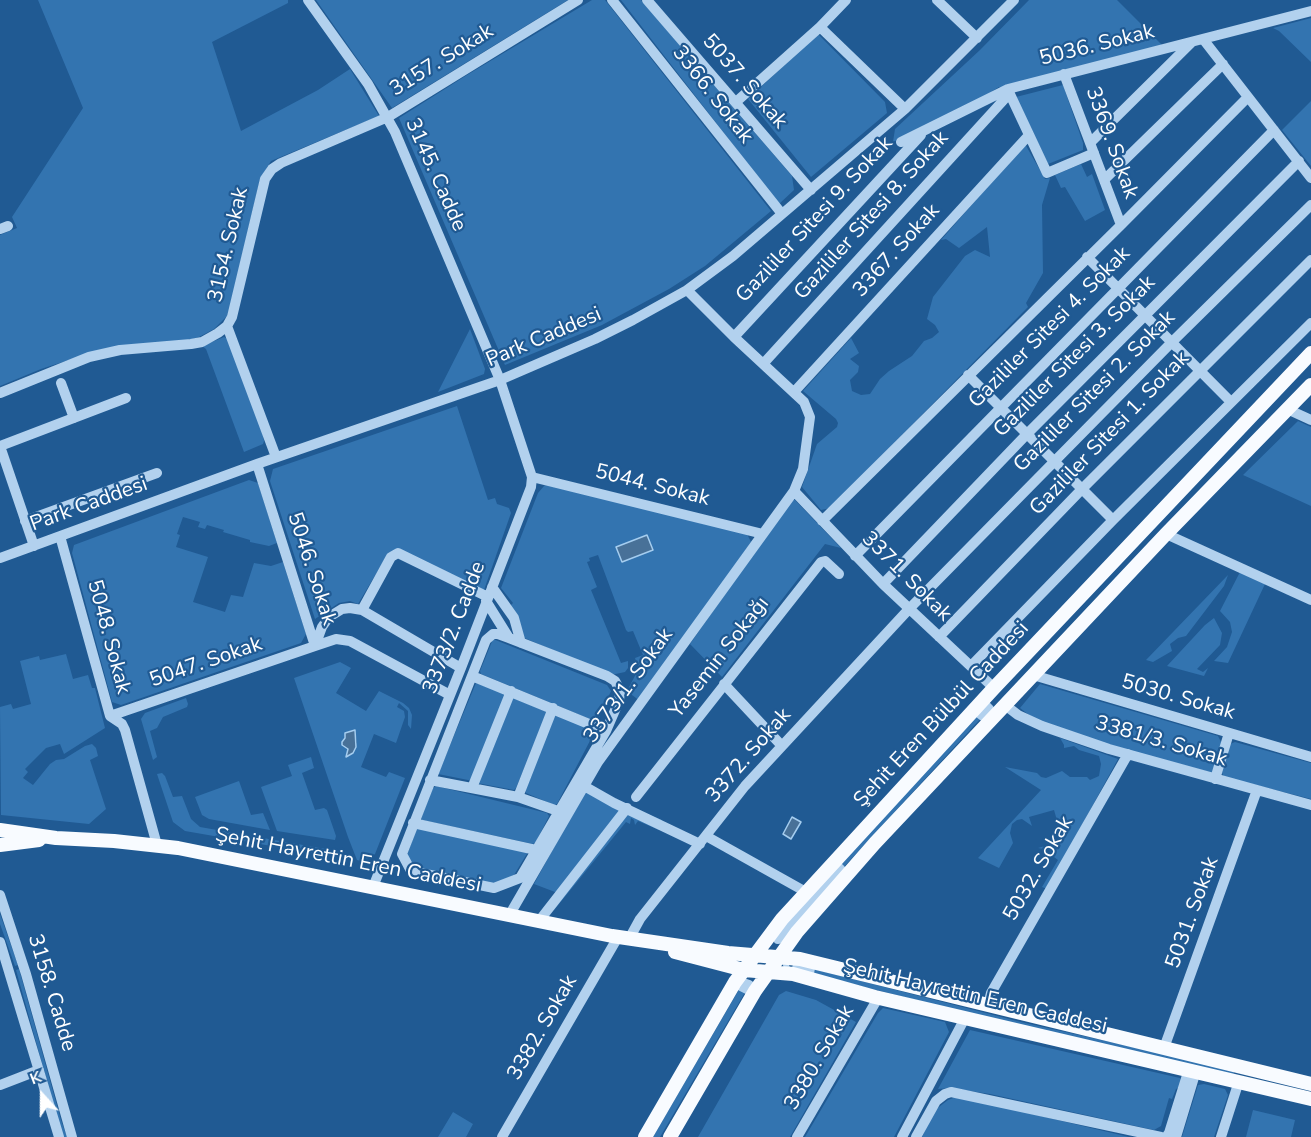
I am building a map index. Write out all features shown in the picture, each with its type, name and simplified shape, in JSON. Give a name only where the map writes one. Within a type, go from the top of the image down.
[{"type":"main road","name":"Şehit Eren Bülbül Caddesi","points":[[645,1137],[735,982],[744,976],[755,955],[782,919],[994,688],[1311,353]]},
{"type":"main road","points":[[1285,381],[1306,390]]},
{"type":"main road","name":"Şehit Eren Bülbül Caddesi","points":[[670,1137],[755,991],[797,932],[874,843],[1166,534],[1306,390]]},
{"type":"main road","points":[[994,688],[1015,694]]},
{"type":"main road","name":"Şehit Hayrettin Eren Caddesi","points":[[0,830],[56,838],[157,845],[624,938],[755,955],[800,958],[1164,1048],[1311,1099]]},
{"type":"main road","name":"Şehit Hayrettin Eren Caddesi","points":[[0,844],[56,838]]},
{"type":"main road","name":"Şehit Hayrettin Eren Caddesi","points":[[624,938],[694,958],[744,976],[769,972],[793,974],[878,998],[1193,1070],[1311,1084]]},
{"type":"street","name":"3145. Cadde","points":[[308,0],[359,70],[388,117],[500,380]]},
{"type":"street","name":"3157. Sokak","points":[[388,117],[578,0]]},
{"type":"street","name":"3366. Sokak","points":[[612,0],[782,214]]},
{"type":"street","name":"5037. Sokak","points":[[647,0],[811,190]]},
{"type":"street","points":[[736,102],[820,27],[846,0]]},
{"type":"street","points":[[937,0],[977,38]]},
{"type":"street","name":"Park Caddesi","points":[[0,558],[276,457],[500,380],[595,339],[687,290],[733,256],[905,109],[1014,0]]},
{"type":"street","name":"5036. Sokak","points":[[901,142],[1009,91],[1064,74],[1311,11]]},
{"type":"street","points":[[820,27],[905,109]]},
{"type":"street","points":[[1009,91],[1047,173],[1092,148],[1198,40],[1223,64],[1311,178]]},
{"type":"street","points":[[1104,180],[1223,64]]},
{"type":"street","name":"3369. Sokak","points":[[1064,74],[1121,225]]},
{"type":"street","name":"Gazililer Sitesi 8. Sokak","points":[[763,364],[1009,91]]},
{"type":"street","points":[[822,521],[1248,97]]},
{"type":"street","name":"3154. Sokak","points":[[0,393],[89,357],[120,351],[197,343],[228,326],[268,174],[281,164],[388,117]]},
{"type":"street","name":"Gazililer Sitesi 9. Sokak","points":[[734,337],[926,130]]},
{"type":"street","name":"Gazililer Sitesi 4. Sokak","points":[[855,556],[1274,130]]},
{"type":"street","name":"3367. Sokak","points":[[794,392],[1029,135]]},
{"type":"street","name":"Gazililer Sitesi 3. Sokak","points":[[882,584],[1026,435],[1299,161]]},
{"type":"street","name":"Gazililer Sitesi 2. Sokak","points":[[909,609],[1172,342],[1311,206]]},
{"type":"street","points":[[1088,257],[1232,402]]},
{"type":"street","name":"Gazililer Sitesi 1. Sokak","points":[[939,637],[1199,370],[1311,260]]},
{"type":"street","name":"3373/1. Sokak","points":[[510,915],[604,753],[794,491],[803,469],[810,417],[804,402],[687,290]]},
{"type":"street","points":[[971,666],[1113,520],[1311,323]]},
{"type":"street","points":[[228,326],[276,457]]},
{"type":"street","points":[[968,375],[1113,520]]},
{"type":"street","points":[[500,380],[532,477]]},
{"type":"street","points":[[61,383],[74,418]]},
{"type":"street","points":[[34,546],[0,446],[126,398]]},
{"type":"street","points":[[1287,409],[1311,420]]},
{"type":"street","name":"5046. Sokak","points":[[257,464],[315,646],[336,639],[350,641],[450,695]]},
{"type":"street","points":[[25,521],[157,472]]},
{"type":"street","name":"5044. Sokak","points":[[532,477],[763,534]]},
{"type":"street","name":"3373/2. Cadde","points":[[373,887],[461,668],[531,487],[532,477]]},
{"type":"street","name":"3371. Sokak","points":[[794,491],[882,584],[994,688]]},
{"type":"street","points":[[1166,534],[1311,600]]},
{"type":"street","name":"5048. Sokak","points":[[60,536],[110,716],[124,727],[157,845]]},
{"type":"street","points":[[362,610],[391,557],[398,553],[488,595],[514,618],[520,643]]},
{"type":"street","name":"Yasemin Sokağı","points":[[636,797],[821,562],[825,561],[839,574]]},
{"type":"street","points":[[488,595],[509,638]]},
{"type":"street","points":[[315,646],[325,622],[342,609],[350,608],[362,610],[461,668]]},
{"type":"street","name":"3372. Sokak","points":[[624,938],[745,786],[909,609]]},
{"type":"street","points":[[498,634],[509,638],[607,676],[615,681],[620,690],[619,701],[606,730],[520,878],[494,888],[411,871],[402,854],[472,675],[489,637],[498,634]]},
{"type":"street","name":"5047. Sokak","points":[[110,716],[315,646]]},
{"type":"street","points":[[472,675],[606,730]]},
{"type":"street","name":"5030. Sokak","points":[[1033,675],[1311,758]]},
{"type":"street","points":[[724,684],[782,746]]},
{"type":"street","points":[[472,788],[511,691]]},
{"type":"street","name":"3381/3. Sokak","points":[[1005,705],[1017,715],[1042,726],[1128,754],[1311,805]]},
{"type":"street","points":[[518,796],[553,708]]},
{"type":"street","points":[[1215,779],[1229,733]]},
{"type":"street","name":"5032. Sokak","points":[[988,1005],[991,993],[1128,754]]},
{"type":"street","points":[[430,780],[518,796],[558,811]]},
{"type":"street","points":[[584,786],[614,803],[703,840],[807,892]]},
{"type":"street","name":"5031. Sokak","points":[[1164,1048],[1257,790]]},
{"type":"street","points":[[540,921],[627,808]]},
{"type":"street","points":[[414,823],[536,850]]},
{"type":"street","points":[[838,867],[841,870],[792,926],[789,925],[838,867]]},
{"type":"street","name":"3158. Cadde","points":[[0,895],[26,974],[72,1137]]},
{"type":"street","name":"3382. Sokak","points":[[502,1137],[624,938]]},
{"type":"street","name":"3158. Cadde","points":[[0,942],[3,959],[59,1137]]},
{"type":"street","name":"3380. Sokak","points":[[797,1137],[878,998]]},
{"type":"street","points":[[902,1137],[965,1018]]},
{"type":"street","points":[[0,1085],[39,1070]]},
{"type":"street","points":[[916,1137],[936,1101],[951,1092],[1163,1137],[1169,1133],[1193,1070]]},
{"type":"street","points":[[1176,1137],[1193,1070]]},
{"type":"street","points":[[1221,1137],[1241,1074]]},
{"type":"shaded area","points":[[38,0],[288,0],[288,3],[212,42],[241,131],[318,90],[350,69],[379,116],[271,161],[260,179],[228,315],[214,329],[183,342],[103,349],[41,369],[0,386],[0,235],[17,228],[12,217],[83,108]]},
{"type":"shaded area","points":[[316,0],[568,0],[392,108]]},
{"type":"shaded area","points":[[592,0],[605,0],[771,211],[705,266],[669,289],[602,325],[505,365],[399,118]]},
{"type":"shaded area","points":[[621,0],[641,0],[792,176],[794,190],[779,204]]},
{"type":"shaded area","points":[[1029,0],[1117,0],[1162,45],[999,87],[893,142],[895,129],[980,50]]},
{"type":"shaded area","points":[[1311,18],[1311,62],[1273,28]]},
{"type":"shaded area","points":[[818,34],[885,102],[887,113],[811,177],[748,99]]},
{"type":"shaded area","points":[[1063,85],[1083,143],[1083,150],[1048,164],[1016,97]]},
{"type":"shaded area","points":[[1311,101],[1311,166],[1282,130]]},
{"type":"shaded area","points":[[1025,144],[1045,179],[1050,178],[1042,205],[1043,273],[1026,303],[1028,307],[830,508],[821,510],[802,487],[817,444],[837,427],[838,423],[803,391],[851,338],[859,353],[850,359],[859,366],[858,372],[850,380],[852,391],[861,395],[870,394],[880,379],[912,356],[924,341],[939,332],[935,325],[927,319],[933,297],[965,256],[975,250],[990,257],[987,227],[959,248],[946,239],[941,240]]},
{"type":"shaded area","points":[[1081,164],[1087,177],[1092,174],[1105,210],[1085,221],[1065,187],[1061,188],[1055,175]]},
{"type":"shaded area","points":[[470,329],[485,369],[484,374],[438,392]]},
{"type":"shaded area","points":[[224,337],[228,339],[264,441],[263,444],[244,452],[206,349],[202,346]]},
{"type":"shaded area","points":[[457,406],[488,500],[495,498],[497,504],[509,508],[511,513],[484,590],[389,552],[358,604],[350,601],[339,603],[315,619],[270,481],[273,469]]},
{"type":"shaded area","points":[[1298,421],[1311,427],[1311,506],[1243,475]]},
{"type":"shaded area","points":[[249,480],[258,483],[277,543],[269,546],[250,542],[250,540],[207,525],[205,529],[198,527],[200,522],[183,517],[177,534],[180,535],[176,547],[208,557],[193,602],[225,612],[231,595],[243,597],[254,563],[271,566],[283,562],[306,634],[301,643],[121,705],[112,702],[72,553],[74,545]]},
{"type":"shaded area","points":[[551,484],[747,534],[751,542],[640,701],[628,692],[628,689],[637,672],[635,658],[643,655],[633,631],[626,630],[598,555],[589,558],[590,561],[587,562],[597,587],[591,590],[621,663],[628,661],[628,668],[625,672],[611,675],[522,637],[509,607],[513,603],[501,588],[538,493],[544,486]]},
{"type":"shaded area","points":[[791,500],[795,500],[841,548],[825,544],[722,677],[690,644]]},
{"type":"shaded area","points":[[647,535],[653,550],[622,562],[616,547]]},
{"type":"shaded area","points":[[1240,572],[1265,584],[1228,663],[1214,661],[1227,647],[1232,632],[1230,622],[1220,611]]},
{"type":"shaded area","points":[[1228,575],[1224,586],[1186,636],[1170,644],[1172,651],[1153,662],[1146,660]]},
{"type":"shaded area","points":[[1214,618],[1222,633],[1220,645],[1197,669],[1203,672],[1208,668],[1204,676],[1167,666],[1205,625]]},
{"type":"shaded area","points":[[493,639],[607,685],[611,691],[597,722],[481,674],[480,671]]},
{"type":"shaded area","points":[[66,654],[73,679],[88,675],[92,688],[95,688],[105,728],[64,754],[60,744],[46,748],[25,769],[28,772],[23,778],[33,785],[50,764],[92,744],[98,756],[90,760],[106,809],[89,824],[1,815],[0,707],[11,704],[13,709],[31,704],[20,661],[39,656],[40,660]]},
{"type":"shaded area","points":[[340,662],[351,668],[336,693],[366,711],[379,691],[403,703],[412,715],[411,729],[408,725],[408,711],[399,703],[397,707],[404,711],[405,717],[396,743],[374,734],[361,767],[386,777],[389,772],[405,778],[375,854],[364,862],[357,860],[348,837],[294,678]],"holes":[[[355,730],[357,743],[347,752],[342,742],[346,733]]]},
{"type":"shaded area","points":[[476,683],[507,694],[473,781],[438,774]]},
{"type":"shaded area","points":[[1040,684],[1218,736],[1222,744],[1213,773],[1111,746],[1034,719],[1020,708]]},
{"type":"shaded area","points":[[512,697],[547,712],[514,790],[477,783]]},
{"type":"shaded area","points":[[186,698],[187,707],[163,717],[157,728],[150,731],[157,757],[153,760],[141,719],[145,713]]},
{"type":"shaded area","points":[[555,713],[592,728],[593,735],[557,804],[554,805],[526,793],[525,789]]},
{"type":"shaded area","points":[[979,713],[983,716],[841,870],[838,867]]},
{"type":"shaded area","points":[[355,730],[356,747],[353,753],[346,757],[348,749],[342,745],[345,733]]},
{"type":"shaded area","points":[[1060,738],[1118,759],[1047,889],[1042,887],[1058,860],[1050,850],[1038,848],[1063,841],[1054,810],[1029,817],[1032,826],[1022,819],[1012,824],[1010,833],[1013,843],[999,868],[978,858],[1041,790],[1005,767],[1037,773],[1046,778],[1062,771],[1070,777],[1087,777],[1090,780],[1099,776],[1101,764],[1099,756],[1079,750],[1074,746],[1064,748]]},
{"type":"shaded area","points":[[1235,742],[1311,763],[1311,799],[1224,777],[1222,773],[1230,744]]},
{"type":"shaded area","points":[[311,757],[314,768],[302,773],[315,810],[324,808],[327,810],[336,836],[335,840],[277,831],[261,787],[292,776],[288,765]]},
{"type":"shaded area","points":[[162,773],[173,797],[182,796],[191,819],[200,827],[343,852],[346,859],[185,831],[173,822],[157,774]]},
{"type":"shaded area","points":[[239,781],[251,815],[263,813],[270,830],[209,819],[202,815],[195,797]]},
{"type":"shaded area","points":[[589,783],[617,801],[662,820],[659,830],[638,821],[635,825],[631,818],[630,824],[626,822],[554,910],[555,892],[534,884]]},
{"type":"shaded area","points":[[436,786],[547,813],[549,816],[533,844],[422,820],[433,788]]},
{"type":"shaded area","points":[[792,817],[801,822],[791,839],[783,834]]},
{"type":"shaded area","points":[[419,828],[528,852],[514,875],[494,884],[413,867],[407,855],[416,830]]},
{"type":"shaded area","points":[[0,914],[18,965],[15,966],[0,924]]},
{"type":"shaded area","points":[[810,968],[1021,1022],[1235,1070],[1233,1075],[1020,1026],[809,973]]},
{"type":"shaded area","points":[[19,969],[67,1137],[63,1137],[58,1121],[16,970]]},
{"type":"shaded area","points":[[741,986],[747,989],[660,1137],[653,1137]]},
{"type":"shaded area","points":[[786,991],[816,1000],[856,1022],[790,1137],[698,1137],[779,995]]},
{"type":"shaded area","points":[[883,1008],[945,1022],[949,1032],[894,1137],[805,1137],[878,1013]]},
{"type":"shaded area","points":[[970,1030],[1180,1078],[1182,1082],[1172,1099],[1169,1098],[1161,1126],[1154,1130],[990,1094],[950,1088],[938,1089]]},
{"type":"shaded area","points":[[1204,1084],[1225,1089],[1228,1095],[1214,1137],[1182,1137],[1198,1085]]},
{"type":"shaded area","points":[[956,1097],[1129,1137],[922,1137],[935,1110]]},
{"type":"shaded area","points":[[1253,1110],[1295,1120],[1291,1137],[1246,1137]]},
{"type":"shaded area","points":[[453,1112],[473,1124],[466,1137],[438,1137]]}]
